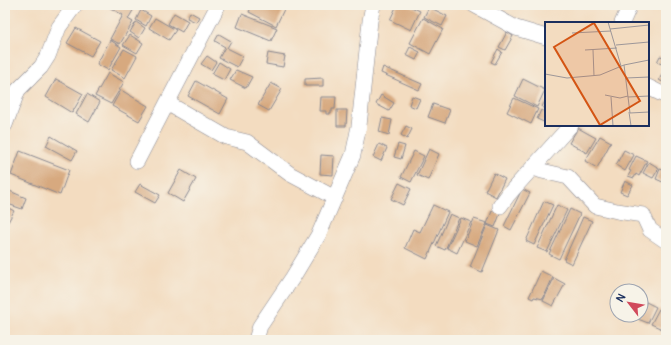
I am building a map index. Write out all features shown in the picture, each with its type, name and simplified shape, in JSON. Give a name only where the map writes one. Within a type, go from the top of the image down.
[{"type":"street","points":[[5,125],[18,90],[41,67],[48,56],[60,27],[75,5]]},
{"type":"street","points":[[137,161],[168,104],[218,5]]},
{"type":"street","points":[[256,340],[260,326],[293,277],[318,234],[353,156],[359,126],[373,5]]},
{"type":"street","points":[[474,5],[516,28],[545,37]]},
{"type":"street","points":[[622,22],[630,5]]},
{"type":"street","points":[[649,88],[666,96]]},
{"type":"street","points":[[168,104],[226,137],[247,142],[290,174],[335,198]]},
{"type":"street","points":[[500,206],[508,195],[534,168],[570,126]]},
{"type":"street","points":[[534,168],[568,177],[594,206],[643,215],[650,230],[666,241]]},
{"type":"building","points":[[105,5],[131,5],[135,7],[128,19],[133,22],[120,44],[110,39],[123,15]]},
{"type":"building","points":[[252,5],[286,5],[276,26],[249,12]]},
{"type":"building","points":[[397,5],[407,5],[420,11],[411,30],[390,20]]},
{"type":"building","points":[[429,7],[447,16],[442,26],[424,17]]},
{"type":"building","points":[[141,10],[151,16],[146,26],[136,20]]},
{"type":"building","points":[[190,12],[199,17],[196,22],[187,18]]},
{"type":"building","points":[[174,13],[188,21],[182,32],[168,24]]},
{"type":"building","points":[[242,14],[277,28],[271,41],[237,27]]},
{"type":"building","points":[[155,18],[176,30],[169,40],[149,28]]},
{"type":"building","points":[[423,18],[443,29],[430,54],[410,43]]},
{"type":"building","points":[[136,22],[145,28],[139,38],[130,32]]},
{"type":"building","points":[[76,28],[100,41],[91,56],[67,43]]},
{"type":"building","points":[[507,32],[513,36],[505,50],[499,47]]},
{"type":"building","points":[[219,34],[231,41],[227,48],[243,56],[237,67],[219,58],[225,47],[215,41]]},
{"type":"building","points":[[130,35],[143,43],[137,53],[123,45]]},
{"type":"building","points":[[110,40],[121,47],[108,70],[97,64]]},
{"type":"building","points":[[410,47],[420,52],[416,60],[406,55]]},
{"type":"building","points":[[124,49],[137,56],[125,78],[111,70]]},
{"type":"building","points":[[498,49],[502,52],[495,64],[491,62]]},
{"type":"building","points":[[268,53],[285,56],[283,67],[266,64]]},
{"type":"building","points":[[207,56],[216,62],[211,70],[201,64]]},
{"type":"building","points":[[660,56],[666,58],[664,65],[657,62]]},
{"type":"building","points":[[219,62],[230,69],[224,80],[212,74]]},
{"type":"building","points":[[383,67],[422,84],[419,90],[381,73]]},
{"type":"building","points":[[666,67],[666,84],[659,80]]},
{"type":"building","points":[[236,70],[252,77],[246,88],[230,80]]},
{"type":"building","points":[[108,73],[124,82],[111,104],[95,96]]},
{"type":"building","points":[[323,78],[323,86],[305,86],[305,79]]},
{"type":"building","points":[[56,79],[83,94],[72,113],[46,97]]},
{"type":"building","points":[[523,79],[545,90],[537,107],[515,96]]},
{"type":"building","points":[[196,81],[228,99],[220,114],[188,96]]},
{"type":"building","points":[[271,83],[282,89],[269,111],[258,105]]},
{"type":"building","points":[[121,90],[148,106],[139,121],[112,106]]},
{"type":"building","points":[[87,94],[100,102],[89,122],[76,114]]},
{"type":"building","points":[[381,95],[394,103],[389,111],[376,104]]},
{"type":"building","points":[[412,96],[420,99],[416,108],[409,105]]},
{"type":"building","points":[[321,97],[336,97],[335,109],[332,109],[330,114],[326,114],[326,111],[320,111]]},
{"type":"building","points":[[514,98],[538,109],[531,124],[507,112]]},
{"type":"building","points":[[545,101],[545,108],[542,107]]},
{"type":"building","points":[[433,104],[450,110],[445,123],[428,117]]},
{"type":"building","points":[[337,110],[347,110],[346,126],[337,126]]},
{"type":"building","points":[[541,110],[545,112],[545,123],[537,119]]},
{"type":"building","points":[[382,118],[392,120],[389,135],[379,132]]},
{"type":"building","points":[[406,126],[412,129],[407,139],[401,135]]},
{"type":"building","points":[[578,128],[596,138],[587,153],[569,143]]},
{"type":"building","points":[[51,136],[77,151],[72,160],[46,146]]},
{"type":"building","points":[[600,136],[611,142],[597,168],[585,161]]},
{"type":"building","points":[[379,144],[387,148],[381,161],[373,157]]},
{"type":"building","points":[[398,144],[405,146],[401,159],[394,157]]},
{"type":"building","points":[[429,149],[439,154],[428,180],[417,175]]},
{"type":"building","points":[[624,150],[634,155],[625,171],[616,165]]},
{"type":"building","points":[[20,151],[69,170],[60,195],[11,175]]},
{"type":"building","points":[[414,151],[424,156],[411,182],[401,177]]},
{"type":"building","points":[[321,155],[334,156],[333,175],[320,174]]},
{"type":"building","points":[[636,156],[647,161],[639,176],[636,174],[634,178],[628,176],[631,171],[629,170]]},
{"type":"building","points":[[649,162],[659,168],[653,178],[643,173]]},
{"type":"building","points":[[660,169],[666,171],[665,183],[656,179]]},
{"type":"building","points":[[181,170],[196,179],[183,202],[168,193]]},
{"type":"building","points":[[494,173],[505,179],[496,197],[485,191]]},
{"type":"building","points":[[625,181],[633,185],[627,195],[620,192]]},
{"type":"building","points":[[399,183],[411,189],[403,205],[391,199]]},
{"type":"building","points":[[140,184],[160,195],[155,203],[135,192]]},
{"type":"building","points":[[5,189],[26,198],[22,209],[5,203]]},
{"type":"building","points":[[522,189],[530,193],[511,230],[504,226]]},
{"type":"building","points":[[544,201],[553,205],[534,245],[526,241]]},
{"type":"building","points":[[433,205],[448,212],[427,259],[405,248],[413,229],[420,232]]},
{"type":"building","points":[[557,205],[567,210],[547,252],[537,248]]},
{"type":"building","points":[[5,206],[14,211],[8,222],[5,220]]},
{"type":"building","points":[[570,209],[580,214],[559,259],[549,254]]},
{"type":"building","points":[[492,211],[500,214],[495,227],[487,224]]},
{"type":"building","points":[[450,214],[459,218],[445,250],[436,246]]},
{"type":"building","points":[[583,217],[592,221],[572,264],[564,260]]},
{"type":"building","points":[[461,218],[471,222],[457,253],[447,248]]},
{"type":"building","points":[[474,219],[487,223],[477,246],[465,241]]},
{"type":"building","points":[[487,225],[499,230],[482,272],[470,267]]},
{"type":"building","points":[[541,271],[553,277],[543,299],[534,297],[533,299],[529,297]]},
{"type":"building","points":[[554,278],[565,284],[553,306],[543,301]]},
{"type":"building","points":[[666,294],[666,306],[661,304]]},
{"type":"building","points":[[649,304],[656,307],[649,321]]},
{"type":"building","points":[[659,309],[666,313],[666,320],[662,329],[651,324]]}]
